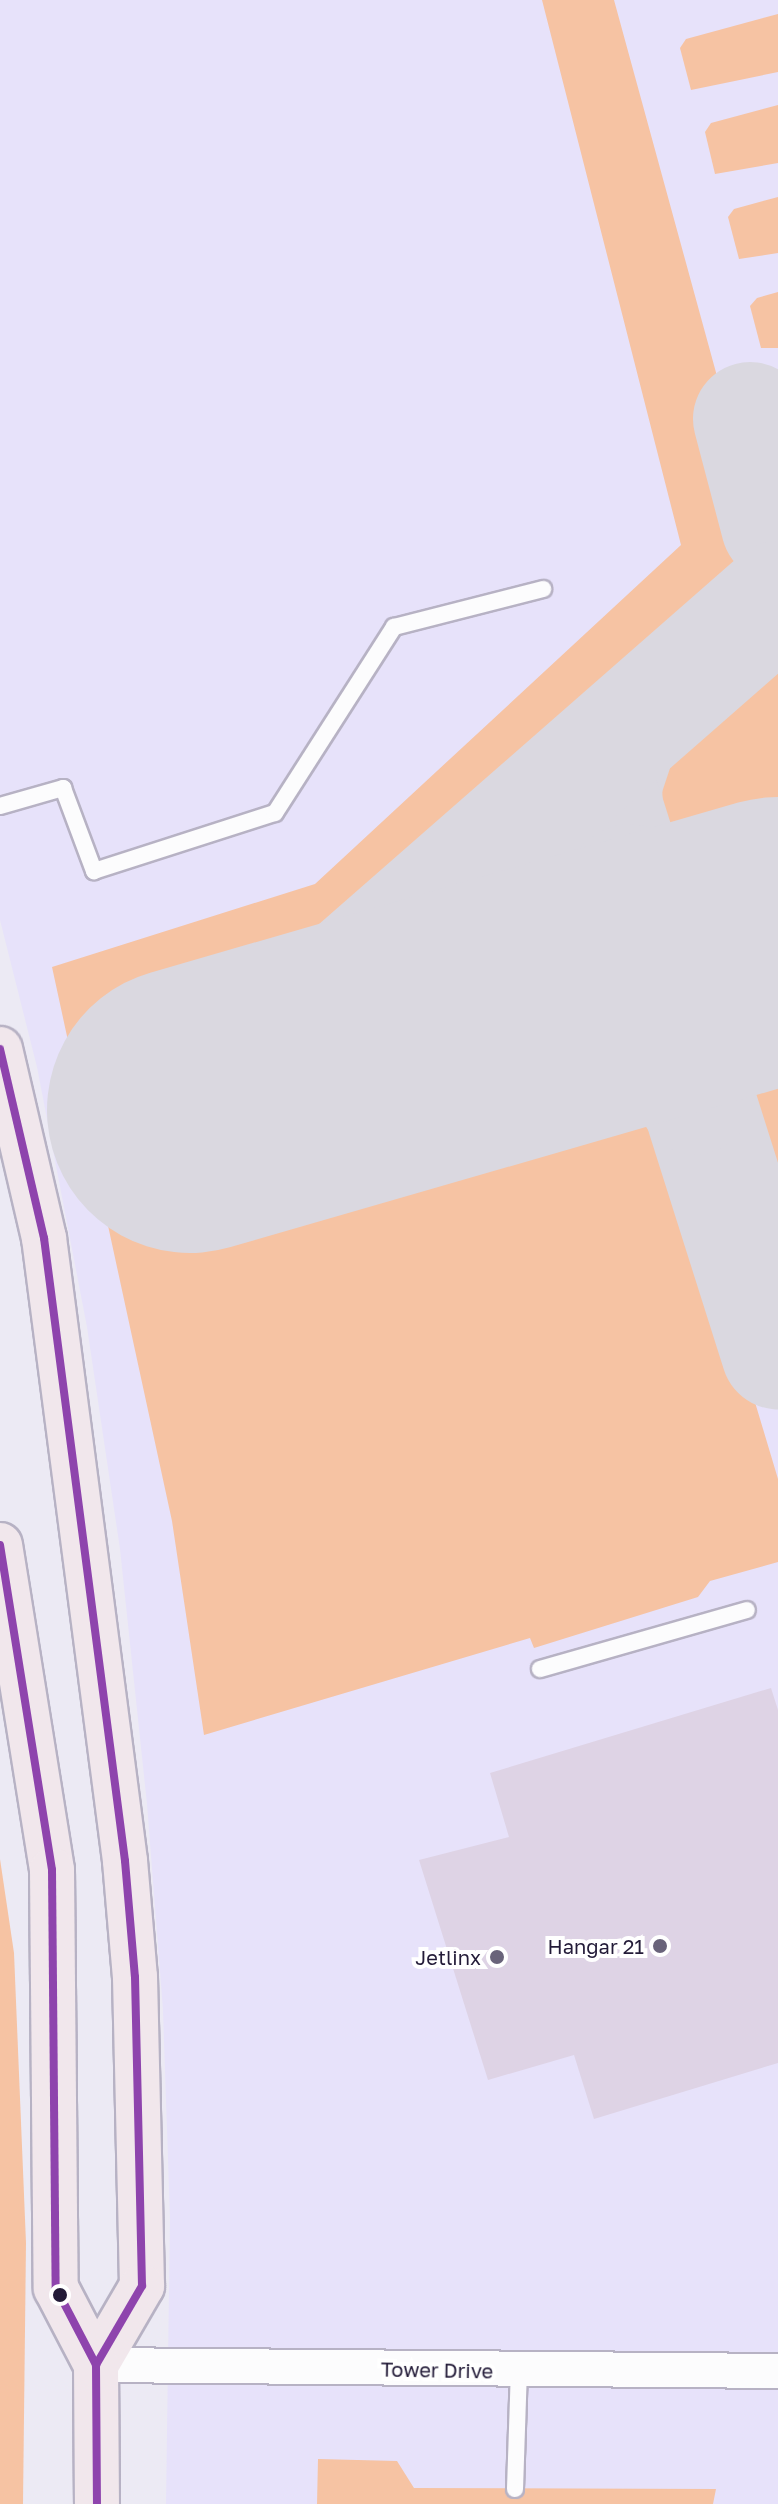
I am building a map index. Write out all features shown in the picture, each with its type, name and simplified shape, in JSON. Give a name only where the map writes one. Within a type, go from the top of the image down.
[{"type":"main road","points":[[0,1049],[44,1238],[125,1861],[135,1977],[142,2286],[96,2365]]},
{"type":"main road","points":[[0,1545],[52,1870],[57,1977],[56,2288],[96,2365],[97,2504]]},
{"type":"street","name":"Tower Drive","points":[[96,2365],[778,2371]]},
{"type":"lane","points":[[0,806],[63,788],[94,871],[275,813],[394,627],[543,589]]},
{"type":"lane","points":[[540,1669],[747,1610]]},
{"type":"lane","points":[[515,2489],[519,2371]]},
{"type":"shaded area","points":[[0,0],[778,0],[778,2504],[166,2504],[170,2219],[163,2010],[147,1804],[120,1549],[87,1327],[37,1067],[0,920]]},
{"type":"shaded area","points":[[542,0],[614,0],[746,482],[753,555],[737,593],[709,629],[309,983],[278,1006],[249,1016],[227,1019],[191,1012],[161,1017],[135,1035],[120,1057],[116,1085],[123,1111],[144,1140],[168,1159],[189,1163],[536,1063],[565,1064],[624,1087],[653,1116],[683,1162],[778,1479],[778,1562],[710,1581],[698,1597],[534,1648],[530,1638],[204,1735],[172,1521],[52,967],[315,884],[681,545]]},
{"type":"shaded area","points":[[778,14],[778,72],[691,90],[680,48],[686,39]]},
{"type":"shaded area","points":[[778,105],[778,163],[715,174],[705,132],[711,123]]},
{"type":"shaded area","points":[[778,197],[778,253],[739,259],[728,217],[734,209]]},
{"type":"shaded area","points":[[778,292],[778,348],[761,348],[750,306],[757,298]]},
{"type":"shaded area","points":[[778,634],[778,893],[739,905],[684,891],[664,871],[640,792],[655,742]]},
{"type":"shaded area","points":[[562,844],[585,855],[595,879],[598,903],[585,931],[560,958],[360,1016],[352,1013],[531,852]]},
{"type":"shaded area","points":[[778,1007],[778,1250],[742,1121],[745,1069]]},
{"type":"shaded area","points":[[0,1859],[14,1953],[26,2243],[23,2504],[0,2504]]},
{"type":"shaded area","points":[[318,2459],[397,2461],[414,2488],[716,2489],[713,2504],[317,2504]]},
{"type":"building","name":"Hangar 21","points":[[771,1688],[778,1710],[778,2063],[594,2119],[574,2055],[488,2080],[419,1860],[509,1837],[490,1773]]},
{"type":"taxiway","points":[[750,419],[778,525]]},
{"type":"taxiway","points":[[264,1088],[271,1042],[778,598]]},
{"type":"taxiway","points":[[620,738],[605,783],[606,808],[778,1352]]},
{"type":"taxiway","points":[[629,881],[655,912],[701,940],[769,942],[717,993],[701,1043],[695,1098]]},
{"type":"runway","points":[[190,1110],[778,940]]},
{"type":"transit line","points":[[0,1049],[44,1238],[125,1861],[135,1977],[142,2286],[96,2365]]},
{"type":"transit line","points":[[0,1545],[52,1870],[56,2288],[96,2365],[97,2504]]},
{"type":"place","name":"Hangar 21","points":[[660,1946]]},
{"type":"place","name":"Jetlinx","points":[[497,1957]]}]
